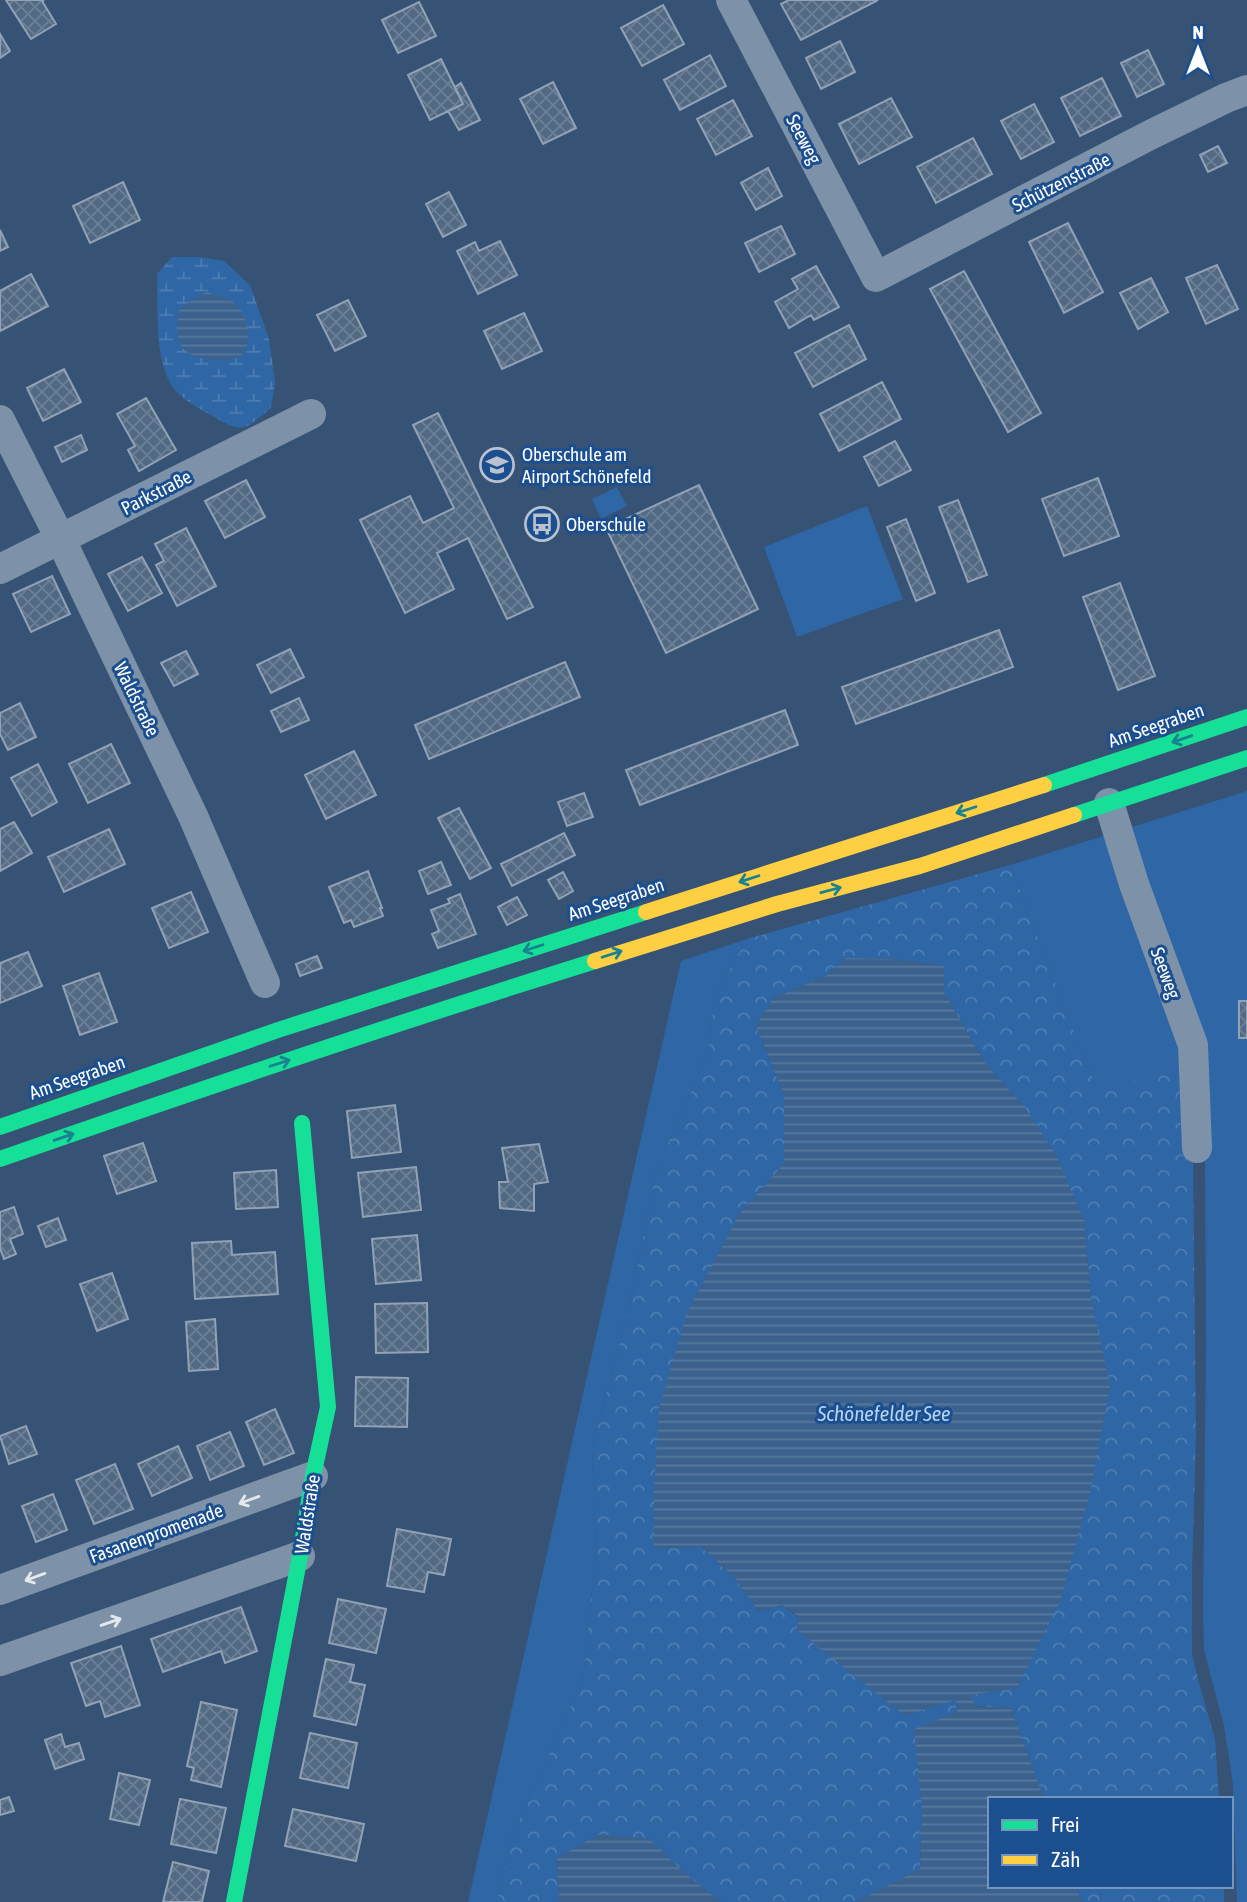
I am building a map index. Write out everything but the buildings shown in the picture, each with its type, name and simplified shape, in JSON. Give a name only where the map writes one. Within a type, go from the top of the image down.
[{"type":"main road","name":"Am Seegraben","points":[[0,1127],[278,1030],[1082,773],[1247,717]]},
{"type":"main road","points":[[0,1159],[441,1009],[777,904],[920,866],[1247,758]]},
{"type":"main road","name":"Waldstraße","points":[[234,1902],[328,1407],[303,1123]]},
{"type":"street","name":"Seeweg","points":[[731,0],[876,277]]},
{"type":"street","name":"Schützenstraße","points":[[876,277],[1152,134],[1247,90]]},
{"type":"street","name":"Parkstraße","points":[[0,569],[311,414]]},
{"type":"street","name":"Waldstraße","points":[[0,420],[61,540],[193,816],[265,983]]},
{"type":"street","name":"Seeweg","points":[[1109,803],[1134,884],[1193,1045],[1196,1148]]},
{"type":"street","name":"Fasanenpromenade","points":[[0,1590],[313,1476]]},
{"type":"street","points":[[0,1661],[300,1556]]},
{"type":"green space","points":[[172,257],[200,257],[224,261],[250,285],[269,339],[275,382],[271,408],[248,425],[230,425],[195,406],[175,390],[166,375],[158,332],[157,274]]},
{"type":"green space","points":[[617,487],[627,506],[601,519],[592,499]]},
{"type":"green space","points":[[867,506],[903,599],[797,637],[764,547]]},
{"type":"green space","points":[[1247,791],[1247,1902],[1237,1902],[1233,1784],[1224,1726],[1204,1650],[1205,1164],[1185,1072],[1096,1089],[1010,865]]},
{"type":"green space","points":[[1010,865],[1096,1088],[1185,1071],[1193,1160],[1196,1435],[1192,1654],[1215,1739],[1219,1797],[1043,1797],[1011,1708],[976,1706],[970,1695],[1017,1688],[1091,1298],[1084,1220],[1024,1106],[985,1063],[944,992],[944,966],[894,959],[846,958],[826,976],[773,998],[756,1026],[784,1095],[784,1164],[739,1214],[654,1548],[701,1547],[735,1578],[758,1611],[782,1605],[799,1618],[797,1630],[828,1654],[956,1699],[957,1712],[922,1811],[920,1869],[856,1902],[721,1902],[680,1869],[650,1839],[557,1858],[559,1902],[497,1902],[510,1840],[583,1680],[596,1551],[592,1448],[631,1299],[656,1172],[708,1051],[715,995],[747,939]]},
{"type":"green space","points":[[747,939],[715,995],[708,1051],[656,1172],[631,1299],[592,1448],[596,1551],[583,1681],[510,1840],[497,1902],[468,1902],[681,961]]},
{"type":"green space","points":[[1077,1888],[1224,1888],[1224,1902],[1082,1902]]},
{"type":"water","points":[[206,292],[230,300],[242,313],[248,343],[239,358],[214,360],[197,357],[183,348],[179,341],[177,328],[180,308]]},
{"type":"water","name":"Schönefelder See","points":[[846,958],[894,959],[944,966],[944,992],[985,1063],[1024,1106],[1056,1155],[1084,1220],[1091,1298],[1110,1386],[1091,1488],[1061,1599],[1017,1688],[971,1695],[976,1706],[1011,1708],[1043,1797],[988,1797],[988,1888],[1077,1888],[1082,1902],[856,1902],[920,1869],[922,1811],[914,1729],[957,1712],[956,1700],[905,1716],[797,1630],[799,1617],[782,1605],[758,1611],[735,1578],[701,1547],[654,1548],[659,1408],[687,1313],[739,1214],[784,1164],[784,1095],[756,1026],[773,998],[826,976]]},
{"type":"water","points":[[600,1834],[650,1839],[680,1869],[721,1902],[559,1902],[557,1858]]},
{"type":"traffic: fast","points":[[1044,785],[1247,717]]},
{"type":"traffic: fast","points":[[1074,815],[1247,758]]},
{"type":"traffic: fast","points":[[0,1127],[278,1030],[646,912]]},
{"type":"traffic: fast","points":[[0,1159],[297,1057],[595,961]]},
{"type":"traffic: fast","points":[[234,1902],[328,1407],[302,1123]]},
{"type":"traffic: slow","points":[[646,912],[1044,785]]},
{"type":"traffic: slow","points":[[595,961],[777,904],[920,866],[1074,815]]},
{"type":"place","name":"Oberschule am Airport Schönefeld","points":[[497,465]]},
{"type":"place","name":"Oberschule","points":[[542,524]]}]
